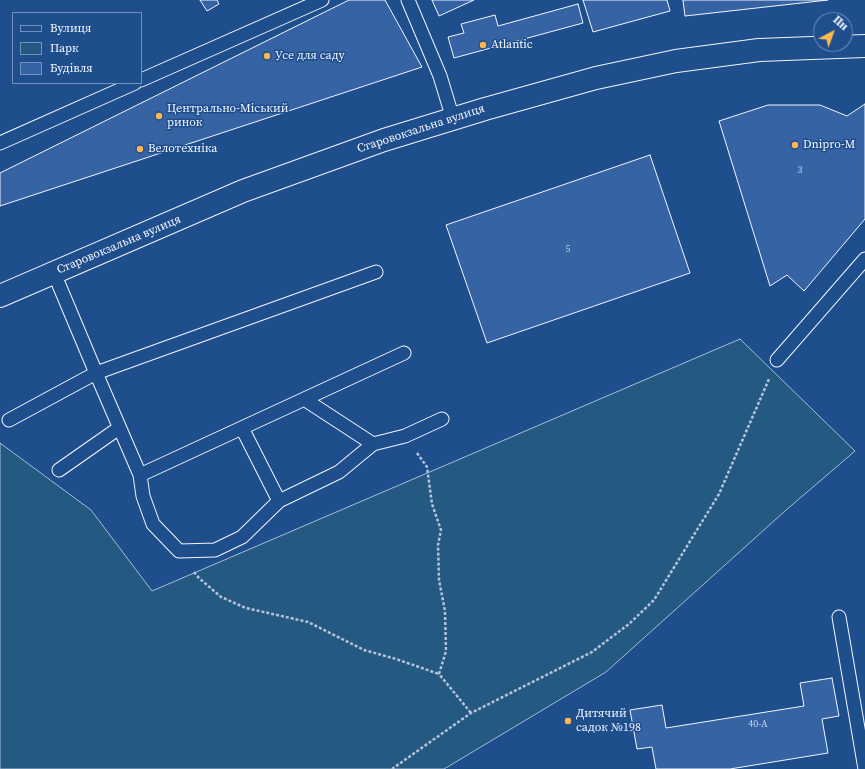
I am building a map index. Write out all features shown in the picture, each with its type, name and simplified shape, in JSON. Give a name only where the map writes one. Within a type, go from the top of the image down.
[{"type":"main road","name":"Старовокзальна вулиця","points":[[0,296],[242,192],[384,140],[453,119],[596,78],[676,61],[759,50],[865,46]]},
{"type":"lane","points":[[142,80],[322,0]]},
{"type":"lane","points":[[408,0],[440,76],[453,119]]},
{"type":"lane","points":[[0,143],[133,84]]},
{"type":"lane","points":[[777,360],[865,259]]},
{"type":"lane","points":[[9,420],[96,373],[376,272]]},
{"type":"lane","points":[[54,273],[140,475],[143,496],[153,524],[179,551],[215,550],[242,537],[279,501],[339,472],[373,444],[405,436],[442,419]]},
{"type":"lane","points":[[140,475],[404,353]]},
{"type":"lane","points":[[304,399],[373,444]]},
{"type":"lane","points":[[59,470],[119,428]]},
{"type":"lane","points":[[242,428],[279,501]]},
{"type":"lane","points":[[839,617],[865,769]]},
{"type":"path","points":[[392,769],[471,713],[592,652],[629,624],[654,600],[719,494],[777,360]]},
{"type":"path","points":[[405,436],[427,467],[432,504],[441,530],[438,546],[439,580],[445,611],[446,651],[440,674]]},
{"type":"path","points":[[179,551],[199,578],[221,597],[246,608],[308,622],[364,650],[440,674],[471,713]]},
{"type":"green space","points":[[740,339],[855,451],[785,511],[606,672],[444,769],[0,769],[0,443],[91,510],[152,591]]},
{"type":"building","points":[[200,0],[217,0],[219,4],[207,11]]},
{"type":"building","points":[[349,0],[385,0],[422,67],[0,206],[0,173]]},
{"type":"building","points":[[432,0],[474,0],[439,16]]},
{"type":"building","points":[[583,0],[667,0],[670,11],[593,32]]},
{"type":"building","points":[[683,0],[828,0],[685,16]]},
{"type":"building","points":[[578,4],[583,23],[454,58],[448,37],[464,33],[461,24],[495,15],[498,26]]},
{"type":"building","points":[[865,104],[865,219],[804,291],[787,275],[770,286],[719,121],[768,105],[820,105],[847,116]]},
{"type":"building","points":[[650,155],[690,273],[487,343],[446,225]]},
{"type":"building","points":[[832,678],[839,716],[822,719],[828,753],[730,769],[656,769],[652,747],[637,749],[630,710],[662,705],[666,728],[804,706],[800,683]]},
{"type":"place","name":"Atlantic","points":[[483,45]]},
{"type":"place","name":"Усе для саду","points":[[267,56]]},
{"type":"place","name":"Центрально-Міський ринок","points":[[159,116]]},
{"type":"place","name":"Dnipro-M","points":[[795,145]]},
{"type":"place","name":"Велотехніка","points":[[140,149]]},
{"type":"place","name":"Дитячий садок №198","points":[[568,721]]}]
